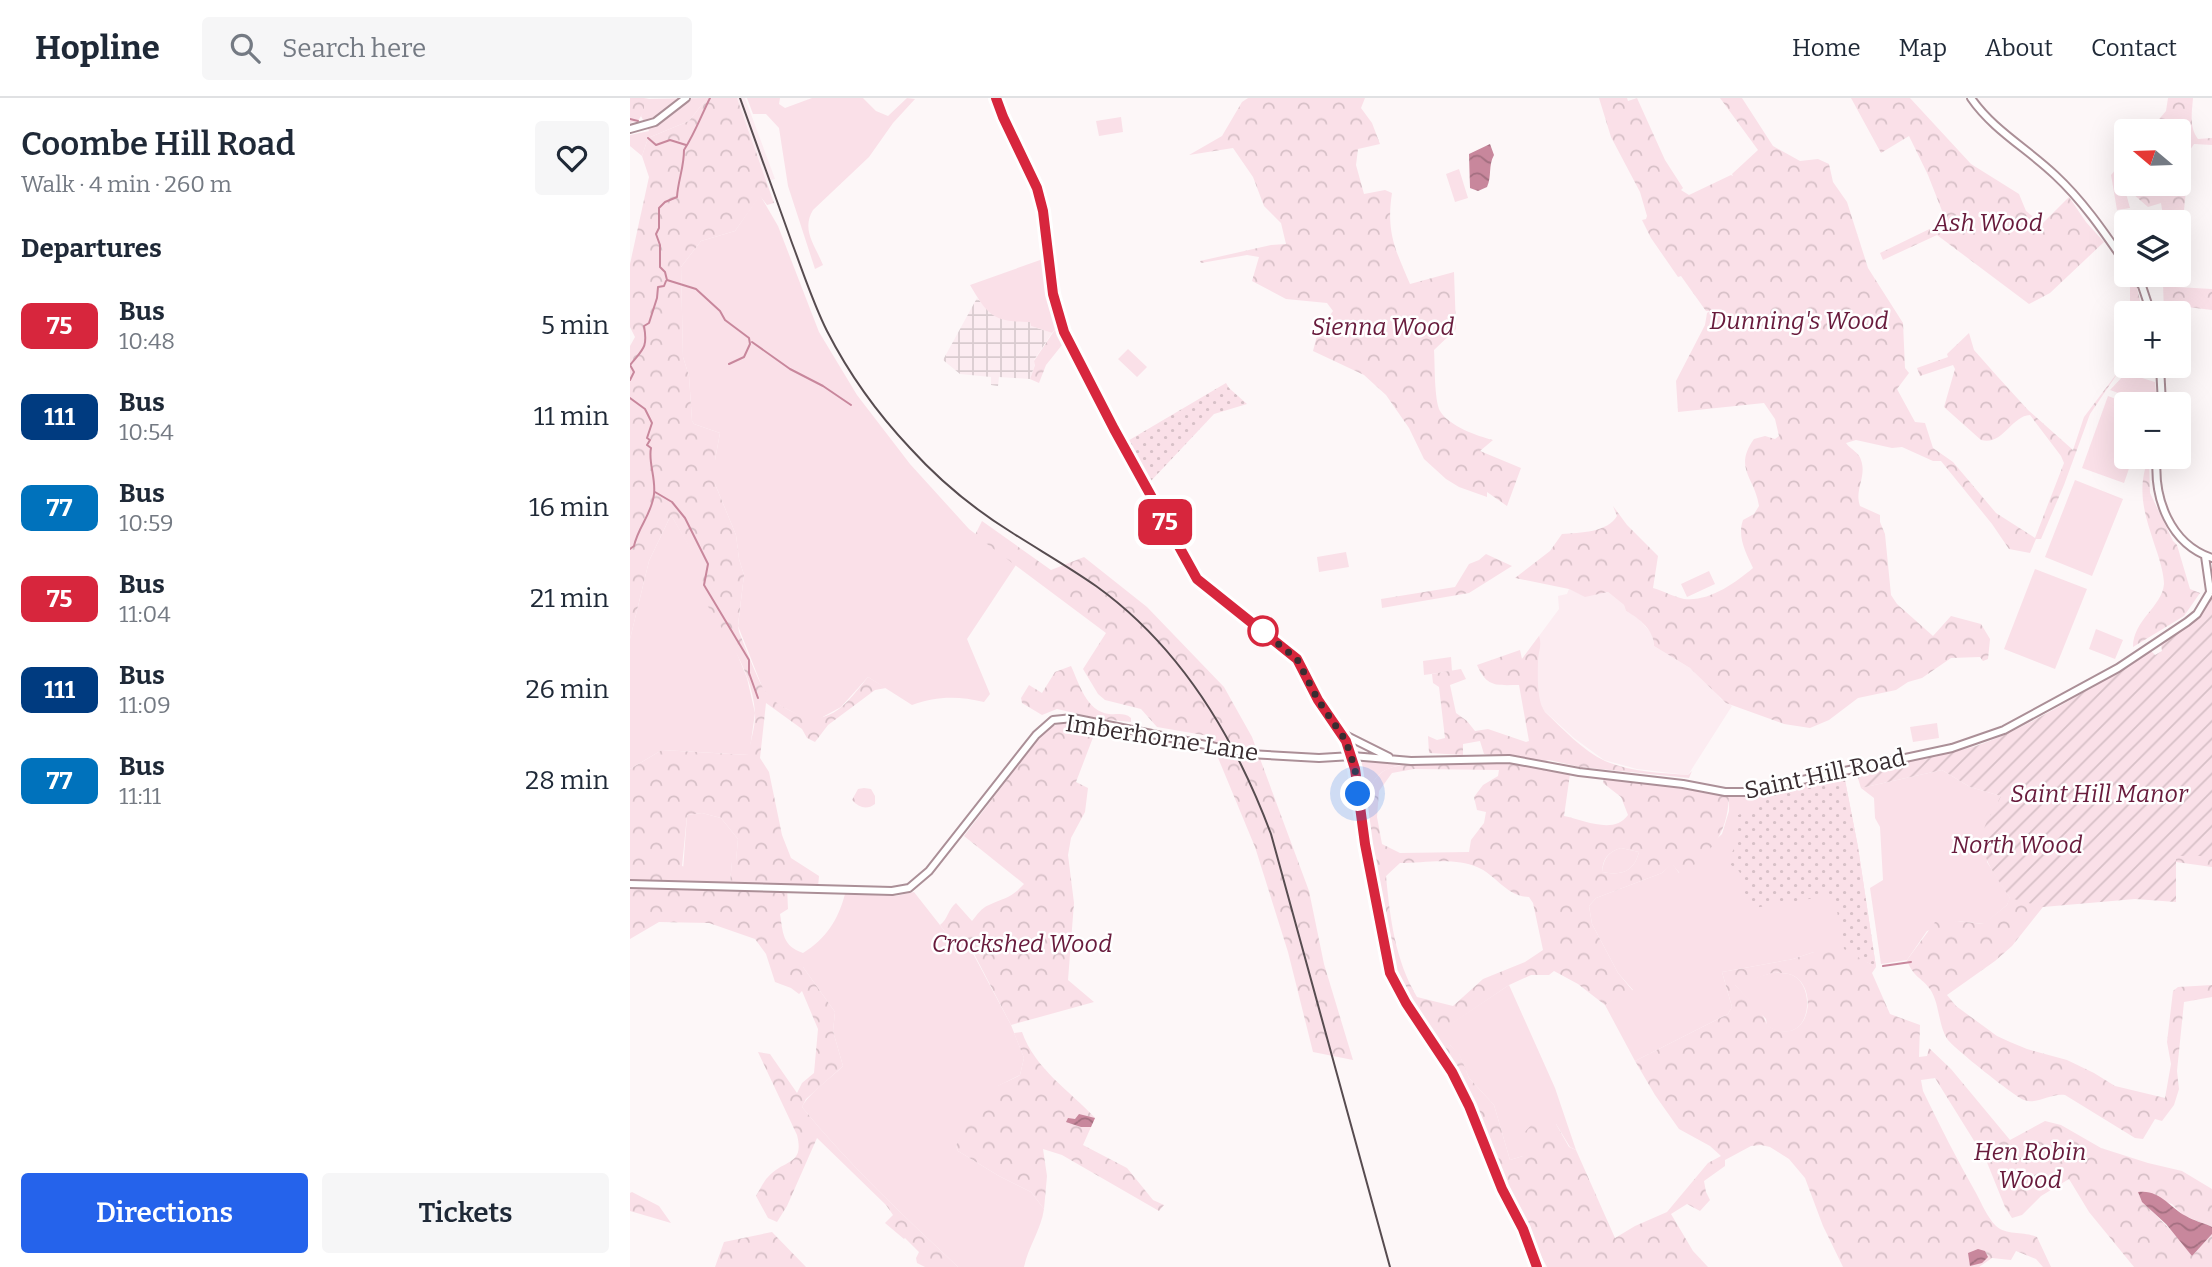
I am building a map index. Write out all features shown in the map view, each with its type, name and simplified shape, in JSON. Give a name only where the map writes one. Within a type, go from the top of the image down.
[{"type":"main road","points":[[996,98],[1037,188],[1043,211],[1053,294],[1064,332],[1114,429],[1197,579],[1297,659],[1352,756],[1390,973],[1406,1003],[1452,1072],[1469,1106],[1502,1189],[1523,1229],[1537,1267]]},
{"type":"street","points":[[630,129],[655,122],[686,98]]},
{"type":"street","points":[[1972,98],[2010,139],[2053,172],[2079,199],[2114,247]]},
{"type":"street","points":[[2156,469],[2158,493],[2174,531],[2184,542],[2209,557],[2211,590]]},
{"type":"street","name":"Saint Hill Road","points":[[1352,756],[1395,760],[1509,759],[1579,772],[1683,784],[1725,792],[1746,792],[1824,777],[1952,748],[2011,726],[2118,668],[2187,622],[2197,614],[2211,590]]},
{"type":"street","name":"Imberhorne Lane","points":[[630,884],[901,890],[919,881],[929,871],[1036,735],[1053,720],[1073,718],[1249,754],[1319,758],[1352,756]]},
{"type":"street","points":[[1341,733],[1395,760]]},
{"type":"shaded area","points":[[737,98],[745,98],[775,179],[767,181]]},
{"type":"shaded area","points":[[977,298],[994,315],[1030,322],[1031,326],[1052,333],[1034,360],[1030,379],[999,377],[998,386],[991,385],[991,377],[960,374],[943,360]]},
{"type":"shaded area","points":[[1569,589],[1580,594],[1593,595],[1608,592],[1652,634],[1654,646],[1690,668],[1706,681],[1721,699],[1732,706],[1688,775],[1637,769],[1604,760],[1574,738],[1541,708],[1536,709],[1522,659],[1559,609],[1558,596],[1567,594]]},
{"type":"green space","points":[[630,98],[644,98],[644,111],[638,121],[630,123]]},
{"type":"green space","points":[[644,98],[707,98],[689,121],[648,138],[642,156],[630,146],[630,135],[649,131],[641,116]]},
{"type":"green space","points":[[707,98],[737,98],[774,203],[767,205],[760,196],[735,231],[701,241],[681,267],[683,357],[689,376],[692,421],[720,433],[715,460],[715,484],[736,535],[744,575],[739,632],[766,692],[776,702],[806,717],[827,716],[836,711],[868,677],[886,688],[875,690],[828,725],[815,742],[766,703],[760,758],[769,772],[782,835],[791,858],[819,876],[818,887],[787,887],[788,909],[780,914],[783,932],[787,942],[803,953],[803,967],[835,1012],[833,1031],[843,1066],[806,1099],[802,1107],[858,1170],[958,1267],[925,1267],[917,1263],[919,1252],[885,1223],[893,1215],[886,1205],[817,1138],[787,1206],[777,1222],[768,1218],[756,1196],[774,1171],[795,1157],[799,1145],[797,1135],[758,1052],[770,1054],[797,1093],[802,1083],[814,1073],[818,1029],[802,991],[799,994],[775,982],[766,954],[755,939],[709,923],[659,922],[630,939],[630,769],[662,750],[748,755],[755,717],[748,678],[733,646],[695,586],[699,564],[671,515],[649,561],[630,639],[630,346],[635,337],[630,327],[630,264],[649,177],[642,156],[648,138],[689,121]],"holes":[[[702,813],[721,818],[738,839],[730,883],[726,887],[682,885],[688,868],[682,866],[687,815]]]},
{"type":"green space","points":[[747,98],[780,98],[779,104],[785,108],[812,98],[863,98],[876,111],[888,116],[907,98],[915,99],[893,123],[869,157],[813,210],[808,224],[809,231],[823,265],[815,269],[788,186],[779,128],[766,114],[753,114]]},
{"type":"green space","name":"Sienna Wood","points":[[1248,98],[1365,98],[1361,108],[1372,123],[1380,144],[1358,149],[1356,165],[1364,194],[1385,190],[1392,193],[1391,230],[1410,284],[1454,272],[1456,329],[1434,350],[1438,406],[1444,416],[1457,426],[1493,440],[1480,451],[1521,468],[1507,506],[1487,492],[1487,497],[1446,479],[1424,459],[1409,428],[1386,395],[1364,375],[1313,351],[1318,332],[1333,311],[1327,303],[1286,299],[1252,281],[1259,257],[1247,255],[1201,263],[1200,261],[1271,245],[1286,244],[1281,223],[1264,206],[1253,177],[1233,148],[1189,155],[1222,136],[1242,102]]},
{"type":"green space","name":"Dunning's Wood","points":[[1599,98],[1627,98],[1628,101],[1637,98],[1665,160],[1683,188],[1681,190],[1689,195],[1733,176],[1732,174],[1758,150],[1720,98],[1742,98],[1773,146],[1800,161],[1818,159],[1829,164],[1833,182],[1847,202],[1868,268],[1903,323],[1905,368],[1909,373],[1897,389],[1915,422],[1925,423],[1933,448],[1953,462],[1996,513],[2035,538],[2064,463],[2061,456],[2030,415],[2017,420],[1995,439],[1981,440],[1944,407],[1955,369],[1953,365],[1920,376],[1917,368],[1948,357],[1947,354],[1969,333],[1974,350],[1997,376],[2028,410],[2073,450],[2084,417],[2114,377],[2090,414],[2041,539],[2036,539],[2030,553],[2009,549],[1941,461],[1933,461],[1902,447],[1892,448],[1856,440],[1846,443],[1861,460],[1862,478],[1858,494],[1860,506],[1880,515],[1885,534],[1891,595],[1897,604],[1933,636],[1951,616],[1981,624],[1990,639],[1988,659],[1983,661],[1980,657],[1951,658],[1922,678],[1908,682],[1896,690],[1858,698],[1829,720],[1810,728],[1784,724],[1726,703],[1690,668],[1654,646],[1652,635],[1645,626],[1608,592],[1585,597],[1569,589],[1515,578],[1550,551],[1562,534],[1593,531],[1613,521],[1617,516],[1613,506],[1627,525],[1658,556],[1653,588],[1684,599],[1703,598],[1738,580],[1753,568],[1743,545],[1741,526],[1743,520],[1754,514],[1759,506],[1747,473],[1745,458],[1754,439],[1765,436],[1775,439],[1779,436],[1775,419],[1764,403],[1678,412],[1676,381],[1710,311],[1706,311],[1681,276],[1678,277],[1651,238],[1642,220],[1647,216],[1640,192],[1611,137]]},
{"type":"green space","name":"Ash Wood","points":[[1851,98],[1910,98],[1971,164],[2019,194],[2026,211],[2042,224],[2069,197],[2104,242],[2050,293],[2029,304],[1937,235],[1883,260],[1880,253],[1946,221],[1909,136],[1881,153]]},
{"type":"green space","points":[[2168,98],[2193,98],[2192,120],[2195,135],[2198,139],[2212,138],[2212,145],[2194,144],[2191,148],[2191,119],[2159,119],[2166,111]]},
{"type":"green space","points":[[1121,117],[1123,132],[1099,136],[1096,121]]},
{"type":"green space","points":[[1459,169],[1468,198],[1455,202],[1446,174]]},
{"type":"green space","points":[[2114,172],[2114,192],[2111,175]]},
{"type":"green space","points":[[760,195],[778,226],[819,332],[857,395],[910,464],[969,529],[1016,565],[967,639],[990,694],[984,702],[948,698],[912,705],[868,677],[841,707],[819,719],[804,718],[783,707],[771,700],[763,689],[738,626],[744,575],[736,535],[715,484],[715,460],[720,433],[692,421],[689,376],[683,357],[681,267],[701,241],[735,231]]},
{"type":"green space","points":[[2115,196],[2127,196],[2130,208],[2117,210]]},
{"type":"green space","points":[[2135,196],[2185,196],[2184,210],[2162,210],[2161,203],[2148,207]]},
{"type":"green space","points":[[1043,259],[1056,328],[1052,333],[1031,326],[1030,322],[1008,321],[993,315],[970,285]]},
{"type":"green space","points":[[2130,287],[2136,287],[2140,301],[2130,301]]},
{"type":"green space","points":[[2163,287],[2212,289],[2212,310],[2191,307],[2191,301],[2164,301]]},
{"type":"green space","points":[[1056,328],[1062,345],[1046,365],[1039,383],[1030,379],[1034,361]]},
{"type":"green space","points":[[1128,349],[1147,367],[1137,377],[1118,359]]},
{"type":"green space","points":[[2121,378],[2142,378],[2155,382],[2156,392],[2116,392],[2110,390]]},
{"type":"green space","points":[[1226,383],[1247,404],[1214,414],[1149,483],[1126,442]]},
{"type":"green space","points":[[2108,396],[2114,398],[2114,469],[2129,469],[2124,483],[2082,468]]},
{"type":"green space","points":[[2149,469],[2150,493],[2177,545],[2190,589],[2200,593],[2184,616],[2133,647],[2134,637],[2158,600],[2164,584],[2142,493],[2145,470]]},
{"type":"green space","points":[[2075,480],[2123,499],[2092,576],[2045,557]]},
{"type":"green space","points":[[671,515],[700,564],[747,678],[755,713],[749,755],[662,750],[630,769],[630,639],[649,561]]},
{"type":"green space","points":[[982,521],[1051,570],[1084,557],[1147,607],[1224,687],[1252,737],[1309,891],[1324,964],[1353,1060],[1313,1052],[1288,952],[1255,847],[1209,736],[1157,727],[1141,709],[1105,700],[1098,694],[1083,669],[1106,633],[975,535]]},
{"type":"green space","points":[[1346,552],[1349,567],[1319,572],[1317,557]]},
{"type":"green space","points":[[1486,554],[1512,566],[1469,593],[1382,608],[1381,599],[1455,587],[1469,564]]},
{"type":"green space","points":[[2035,569],[2087,589],[2055,669],[2004,649]]},
{"type":"green space","points":[[1709,571],[1715,584],[1687,597],[1681,584]]},
{"type":"green space","name":"Saint Hill Manor","points":[[2212,594],[2212,856],[2176,856],[2176,902],[2135,899],[2043,907],[2010,898],[1989,864],[1983,845],[1985,826],[2001,796],[1970,787],[1942,770],[1861,788],[1856,772],[1932,755],[1934,757],[1999,737],[2044,715],[2151,651],[2155,655],[2162,651],[2161,644],[2190,625]]},
{"type":"green space","points":[[2096,629],[2123,640],[2115,659],[2089,649]]},
{"type":"green space","points":[[1539,636],[1540,701],[1545,712],[1566,732],[1589,752],[1615,765],[1667,774],[1688,775],[1692,771],[1689,778],[1484,754],[1480,741],[1463,744],[1463,755],[1429,753],[1428,736],[1437,740],[1445,738],[1439,687],[1433,683],[1432,674],[1461,669],[1466,679],[1450,685],[1456,713],[1475,731],[1488,729],[1529,741],[1519,685],[1494,684],[1485,678],[1477,665],[1520,650],[1522,659]]},
{"type":"green space","points":[[1451,657],[1452,671],[1424,675],[1423,661]]},
{"type":"green space","points":[[1071,666],[1084,695],[1094,708],[1109,714],[1126,715],[1131,718],[1131,722],[1101,719],[1057,709],[1042,715],[1022,703],[1021,698],[1029,685],[1042,693],[1055,672]]},
{"type":"green space","name":"Crockshed Wood","points":[[1063,723],[1097,727],[1076,782],[1088,788],[1085,812],[1071,838],[1068,855],[1074,903],[1068,980],[1094,1002],[1011,1025],[970,946],[947,934],[940,925],[956,903],[972,921],[984,908],[1011,895],[1024,884],[964,836],[1039,738],[1053,726]]},
{"type":"green space","points":[[1937,723],[1939,738],[1913,742],[1910,727]]},
{"type":"green space","points":[[1365,760],[1400,765],[1383,771],[1374,781],[1365,812],[1360,768]]},
{"type":"green space","name":"Hen Robin Wood","points":[[1407,764],[1514,764],[1570,774],[1564,816],[1607,825],[1622,821],[1628,815],[1621,797],[1603,783],[1604,778],[1729,796],[1725,822],[1716,842],[1682,876],[1672,864],[1662,873],[1596,898],[1589,906],[1592,924],[1618,973],[1633,991],[1605,1005],[1578,984],[1554,971],[1549,975],[1531,975],[1509,985],[1450,1025],[1450,1045],[1459,1053],[1469,1078],[1494,1105],[1510,1160],[1523,1156],[1521,1136],[1535,1121],[1556,1124],[1569,1147],[1576,1150],[1615,1238],[1667,1212],[1708,1163],[1721,1156],[1710,1146],[1679,1129],[1635,1061],[1728,1014],[1732,1007],[1722,972],[1793,959],[1814,952],[1844,949],[1876,967],[1872,973],[1890,1014],[1920,1025],[1919,1057],[1927,1056],[1929,1048],[1951,1069],[2010,1140],[2045,1121],[2061,1125],[2101,1148],[2182,1171],[2212,1189],[2212,1227],[2183,1215],[2172,1204],[2139,1194],[2141,1200],[2192,1256],[2212,1234],[2212,1267],[2134,1267],[2089,1212],[2069,1179],[2041,1196],[2022,1215],[2012,1218],[1986,1160],[1935,1078],[1921,1080],[1923,1091],[1987,1215],[2000,1229],[2037,1237],[2051,1267],[2043,1267],[2036,1259],[2016,1251],[2011,1260],[1992,1258],[1979,1267],[1843,1267],[1823,1226],[1805,1178],[1789,1159],[1770,1147],[1761,1145],[1751,1146],[1725,1160],[1725,1166],[1704,1181],[1710,1200],[1700,1211],[1687,1204],[1671,1214],[1693,1251],[1708,1267],[1547,1267],[1505,1189],[1465,1092],[1443,1049],[1407,1001],[1394,973],[1385,942],[1376,860],[1367,833],[1366,805],[1370,787],[1381,773]],"holes":[[[1414,769],[1499,770],[1498,776],[1483,785],[1474,797],[1477,810],[1486,812],[1484,823],[1471,840],[1469,852],[1400,853],[1382,844],[1377,817],[1379,791],[1392,773]],[[1621,848],[1639,852],[1634,864],[1626,871],[1602,872],[1607,856]],[[1449,861],[1484,870],[1514,893],[1529,897],[1533,903],[1543,950],[1525,962],[1483,979],[1453,1006],[1417,997],[1399,954],[1386,876],[1400,863]],[[1775,972],[1792,975],[1801,982],[1806,991],[1806,1014],[1801,1024],[1793,1030],[1782,1031],[1768,1026],[1761,1012],[1735,985]]]},
{"type":"green space","points":[[1942,770],[1970,787],[2001,796],[1994,811],[1987,862],[2010,898],[2007,905],[1984,924],[1957,921],[1927,931],[1907,960],[1881,964],[1870,888],[1883,880],[1880,827],[1875,818],[1874,798],[1861,788]]},
{"type":"green space","points":[[1844,775],[1876,967],[1867,962],[1814,952],[1793,959],[1722,972],[1732,1007],[1728,1014],[1635,1061],[1605,1005],[1619,995],[1633,990],[1618,973],[1592,924],[1589,906],[1596,898],[1662,873],[1672,863],[1679,873],[1722,834],[1729,811],[1729,796]]},
{"type":"green space","points":[[1844,775],[1876,967],[1844,949],[1834,895],[1754,908],[1746,895],[1740,872],[1727,863],[1739,838],[1734,835],[1736,816],[1758,806],[1765,791]]},
{"type":"green space","points":[[858,789],[871,789],[875,796],[875,804],[869,807],[860,806],[852,800]]},
{"type":"green space","name":"North Wood","points":[[2001,796],[2043,893],[2043,907],[2012,946],[1947,995],[1956,1006],[1997,1036],[2027,1049],[2067,1060],[2115,1086],[2165,1098],[2171,1064],[2167,1042],[2173,991],[2178,987],[2212,985],[2212,997],[2184,1002],[2177,1071],[2179,1089],[2174,1105],[2162,1121],[2155,1119],[2143,1139],[2135,1138],[2065,1095],[2029,1101],[2018,1097],[1997,1082],[1948,1040],[1930,989],[1912,970],[1907,960],[1935,922],[1983,924],[2007,905],[2010,897],[1989,864],[1983,845],[1985,826]]},
{"type":"green space","points":[[702,813],[721,818],[738,839],[736,861],[732,862],[730,883],[726,887],[682,885],[687,815]]},
{"type":"green space","points":[[2212,833],[2212,867],[2176,862],[2176,856]]},
{"type":"green space","points":[[1621,848],[1639,852],[1634,864],[1621,873],[1602,872],[1607,856]]},
{"type":"green space","points":[[914,892],[947,934],[969,946],[1011,1025],[1024,1058],[1020,1075],[998,1086],[975,1107],[956,1146],[958,1151],[1031,1192],[1044,1209],[1024,1267],[958,1267],[858,1170],[802,1107],[815,1091],[843,1066],[833,1031],[835,1012],[803,967],[803,953],[818,942],[830,928],[845,894],[896,896]]},
{"type":"green space","points":[[1775,972],[1792,975],[1800,981],[1805,991],[1806,1014],[1801,1024],[1793,1030],[1782,1031],[1767,1026],[1766,1019],[1734,984]]},
{"type":"green space","points":[[1509,985],[1555,1088],[1576,1150],[1570,1147],[1556,1124],[1523,1156],[1510,1160],[1494,1105],[1469,1078],[1459,1054],[1450,1045],[1449,1025]]},
{"type":"green space","points":[[1022,1032],[1044,1068],[1095,1118],[1083,1145],[1127,1168],[1153,1200],[1164,1205],[1159,1211],[1062,1155],[1043,1149],[1047,1176],[1044,1209],[1031,1192],[958,1151],[956,1146],[979,1100],[990,1090],[1020,1075],[1024,1058],[1014,1033]]},
{"type":"green space","points":[[632,1192],[659,1206],[671,1223],[630,1211]]},
{"type":"green space","points":[[772,1232],[806,1267],[715,1267],[724,1242]]},
{"type":"water","points":[[1490,144],[1494,155],[1487,187],[1478,191],[1470,188],[1469,154]]},
{"type":"water","points":[[1079,1114],[1095,1118],[1091,1127],[1066,1122],[1068,1118],[1075,1119]]},
{"type":"water","points":[[2138,1192],[2158,1196],[2186,1216],[2212,1227],[2212,1234],[2192,1256],[2166,1224],[2142,1202]]},
{"type":"water","points":[[1978,1249],[1985,1251],[1988,1257],[1982,1263],[1970,1266],[1968,1253]]},
{"type":"waterway","points":[[710,98],[684,150],[677,197],[659,208],[659,228],[656,234],[660,245],[660,267],[667,280],[696,289],[720,311],[725,320],[749,338],[750,344],[744,357],[729,364]]},
{"type":"waterway","points":[[630,119],[638,121]]},
{"type":"waterway","points":[[648,138],[656,145],[670,140],[686,145]]},
{"type":"waterway","points":[[630,380],[634,372],[630,365],[643,348],[644,326],[649,323],[658,287],[664,286],[666,281]]},
{"type":"waterway","points":[[752,342],[790,369],[823,386],[851,405]]},
{"type":"waterway","points":[[630,398],[645,409],[652,423],[647,445],[651,448],[654,488],[651,508],[634,546],[630,549]]},
{"type":"waterway","points":[[655,492],[672,502],[685,518],[708,564],[704,585],[749,660],[749,673],[758,698]]},
{"type":"waterway","points":[[1883,966],[1911,962]]},
{"type":"railway","points":[[740,98],[817,310],[854,378],[875,407],[921,460],[958,493],[997,523],[1096,586],[1126,610],[1179,666],[1222,729],[1257,798],[1271,834],[1390,1267]]},
{"type":"bus line","name":"75","points":[[996,98],[1037,188],[1043,211],[1053,294],[1064,332],[1114,429],[1197,579],[1297,659],[1318,700],[1346,741],[1355,769],[1385,960],[1395,984],[1439,1049],[1469,1106],[1537,1267]]},
{"type":"route","points":[[1263,631],[1256,626],[1297,659],[1318,700],[1346,741],[1355,769],[1358,794]]}]
